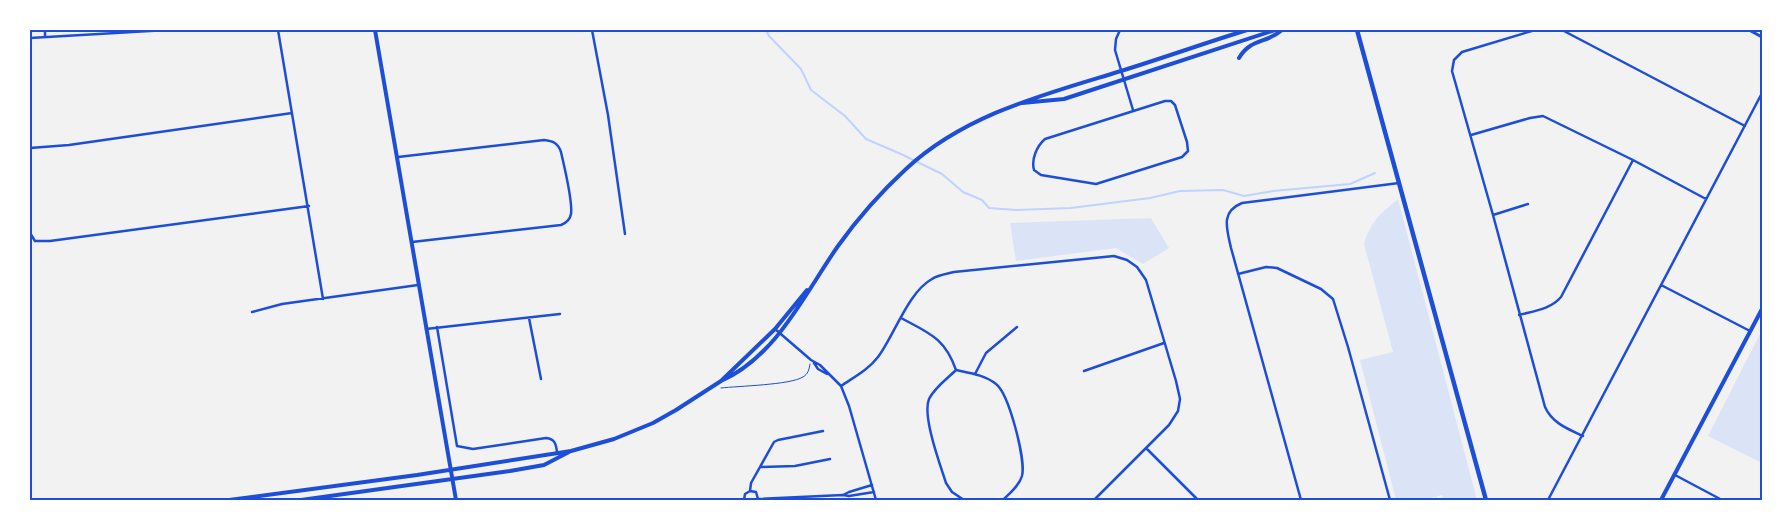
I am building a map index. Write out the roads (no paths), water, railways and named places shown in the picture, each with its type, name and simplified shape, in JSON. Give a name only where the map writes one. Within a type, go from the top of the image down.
[{"type":"main road","points":[[377,30],[456,500]]},
{"type":"main road","points":[[301,500],[453,480],[544,465],[571,451],[633,431],[676,410],[748,364],[780,333],[795,314],[812,285],[856,222],[906,169],[923,154],[959,131],[1020,103],[1247,30]]},
{"type":"main road","points":[[1020,103],[1064,99],[1275,30]]},
{"type":"main road","points":[[1239,58],[1246,47],[1274,36],[1282,30]]},
{"type":"main road","points":[[1357,30],[1486,500]]},
{"type":"main road","points":[[721,381],[775,329],[812,285]]},
{"type":"main road","points":[[1661,500],[1762,309]]},
{"type":"main road","points":[[229,500],[451,470],[571,451]]},
{"type":"street","points":[[44,30],[45,37]]},
{"type":"street","points":[[30,38],[167,30]]},
{"type":"street","points":[[278,30],[324,298]]},
{"type":"street","points":[[592,30],[608,115],[625,234]]},
{"type":"street","points":[[1120,30],[1115,46],[1120,71],[1133,110]]},
{"type":"street","points":[[1535,30],[1462,52],[1454,60],[1452,71],[1547,413],[1557,423],[1583,436]]},
{"type":"street","points":[[1562,30],[1745,126]]},
{"type":"street","points":[[1748,30],[1762,37]]},
{"type":"street","points":[[1548,500],[1762,93]]},
{"type":"street","points":[[1165,101],[1173,102],[1188,146],[1186,154],[1177,159],[1096,184],[1046,176],[1035,172],[1032,166],[1033,158],[1045,139],[1133,110],[1165,101]]},
{"type":"street","points":[[30,148],[69,145],[156,131],[292,113]]},
{"type":"street","points":[[1471,135],[1543,116],[1634,160],[1706,199]]},
{"type":"street","points":[[398,157],[544,140],[551,141],[559,147],[561,152],[567,185],[571,216],[567,222],[561,225],[412,242]]},
{"type":"street","points":[[1520,315],[1554,304],[1561,297],[1634,160]]},
{"type":"street","points":[[1301,500],[1238,274],[1226,227],[1226,218],[1232,208],[1242,203],[1400,183]]},
{"type":"street","points":[[1493,215],[1528,204]]},
{"type":"street","points":[[30,234],[32,238],[41,242],[309,206]]},
{"type":"street","points":[[841,386],[872,363],[882,351],[922,286],[942,274],[1114,256],[1133,264],[1143,274],[1176,381],[1180,406],[1176,418],[1094,500]]},
{"type":"street","points":[[1238,274],[1266,268],[1277,268],[1321,289],[1333,299],[1390,500]]},
{"type":"street","points":[[252,312],[282,304],[419,285]]},
{"type":"street","points":[[1661,285],[1750,331]]},
{"type":"street","points":[[426,329],[560,314]]},
{"type":"street","points":[[529,318],[541,379]]},
{"type":"street","points":[[901,318],[942,342],[951,356],[956,370]]},
{"type":"street","points":[[437,327],[457,446],[474,449],[546,438],[556,443],[557,452]]},
{"type":"street","points":[[975,374],[986,352],[1017,327]]},
{"type":"street","points":[[775,329],[824,369],[841,386],[846,395],[876,500]]},
{"type":"street","points":[[1084,371],[1164,343]]},
{"type":"street","points":[[956,370],[975,374],[996,383],[1005,395],[1023,460],[1023,468],[1020,480],[1003,500]]},
{"type":"street","points":[[956,370],[931,396],[926,413],[946,483],[952,492],[964,500]]},
{"type":"street","points":[[750,491],[751,483],[771,446],[778,440],[823,431]]},
{"type":"street","points":[[1146,448],[1198,500]]},
{"type":"street","points":[[760,467],[795,466],[830,459]]},
{"type":"street","points":[[1675,475],[1722,500]]},
{"type":"street","points":[[843,495],[872,485]]},
{"type":"street","points":[[744,500],[745,494],[750,491],[756,492],[757,500],[850,496],[874,492]]},
{"type":"waterway","points":[[766,30],[769,36],[801,69],[811,90],[845,116],[866,139],[942,174],[963,192],[982,200],[989,208],[1016,210],[1071,208],[1150,198],[1180,191],[1223,190],[1244,196],[1273,191],[1350,184],[1375,173]]}]
